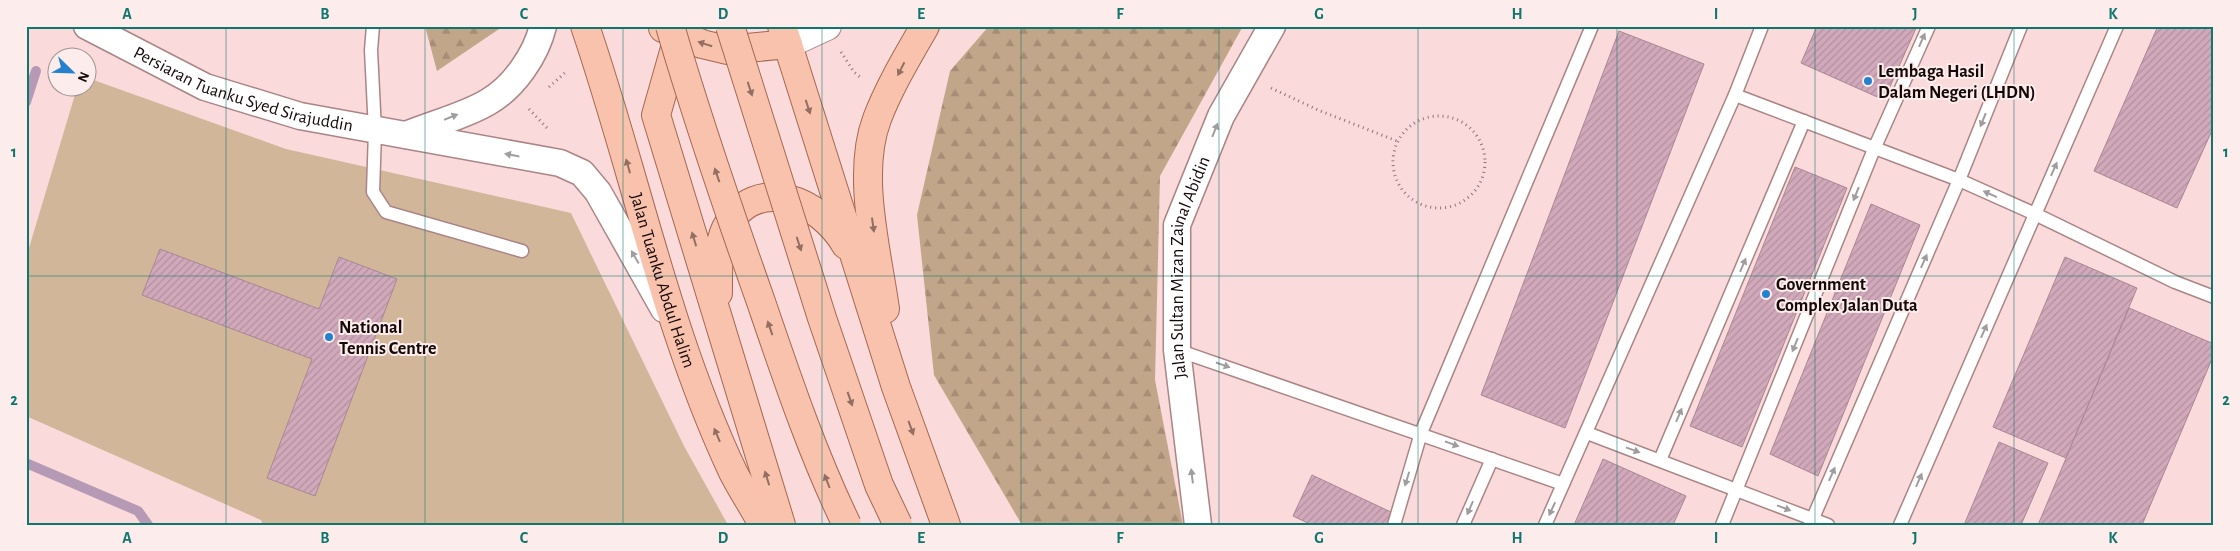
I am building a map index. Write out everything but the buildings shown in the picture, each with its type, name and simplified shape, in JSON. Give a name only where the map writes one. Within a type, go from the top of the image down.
[{"type":"main road","name":"Jalan Tuanku Abdul Halim","points":[[585,26],[676,330],[699,393],[734,474],[763,525]]},
{"type":"main road","points":[[730,26],[822,318],[879,485],[898,525]]},
{"type":"main road","points":[[896,387],[869,194],[870,151],[877,119],[925,26]]},
{"type":"main road","points":[[673,28],[702,44],[727,50],[785,35],[896,387],[946,525]]},
{"type":"main road","points":[[673,28],[656,115],[781,525]]},
{"type":"main road","points":[[673,28],[696,116],[788,381],[833,496],[847,525]]},
{"type":"main road","points":[[718,317],[720,248],[726,229],[738,211],[755,200],[762,198],[788,198],[813,210],[837,230],[858,267]]},
{"type":"street","name":"Persiaran Tuanku Syed Sirajuddin","points":[[87,26],[205,87],[300,116],[560,164],[582,173],[598,192],[676,330]]},
{"type":"street","name":"Persiaran Tuanku Syed Sirajuddin","points":[[406,135],[488,102],[522,70],[540,38],[543,26]]},
{"type":"street","points":[[785,35],[827,26]]},
{"type":"street","name":"Jalan Sultan Mizan Zainal Abidin","points":[[1198,525],[1177,350],[1177,225],[1220,116],[1272,26]]},
{"type":"lane","points":[[373,26],[371,50],[375,131],[373,192],[386,212],[522,252]]},
{"type":"lane","points":[[1394,525],[1421,433],[1592,26]]},
{"type":"lane","points":[[1722,525],[1874,149],[1929,26]]},
{"type":"lane","points":[[1811,522],[1959,180],[2021,26]]},
{"type":"lane","points":[[1900,525],[2116,26]]},
{"type":"lane","points":[[1545,525],[1735,95],[1760,27]]},
{"type":"lane","points":[[1735,95],[1959,180],[2035,214],[2175,282],[2214,297]]},
{"type":"lane","points":[[1660,460],[1804,120]]},
{"type":"lane","points":[[1177,350],[1421,433],[1563,484]]},
{"type":"lane","points":[[1587,433],[1737,490],[1811,522],[1828,525]]},
{"type":"lane","points":[[1462,525],[1492,459]]},
{"type":"path","points":[[1289,97],[1397,141]]},
{"type":"path","points":[[1436,115],[1451,117],[1466,123],[1477,135],[1484,150],[1486,166],[1481,181],[1472,194],[1453,205],[1432,208],[1418,203],[1406,195],[1398,183],[1393,170],[1393,155],[1397,141],[1406,128],[1420,119],[1436,115]]},
{"type":"shaded area","name":"National Tennis Centre","points":[[98,82],[286,149],[571,213],[684,446],[728,525],[263,525],[261,520],[26,416],[26,258],[74,98],[98,98]]},
{"type":"green space","points":[[425,26],[502,26],[502,27],[437,71]]},
{"type":"green space","points":[[989,26],[1243,26],[1160,176],[1155,380],[1183,525],[1022,525],[934,375],[917,215],[950,71]]},
{"type":"waterway","points":[[26,102],[36,71]]},
{"type":"waterway","points":[[26,463],[138,511],[148,525]]},
{"type":"place","name":"Lembaga Hasil Dalam Negeri (LHDN)","points":[[1868,81]]},
{"type":"place","name":"Government Complex Jalan Duta","points":[[1766,294]]},
{"type":"place","name":"National Tennis Centre","points":[[329,337]]}]
